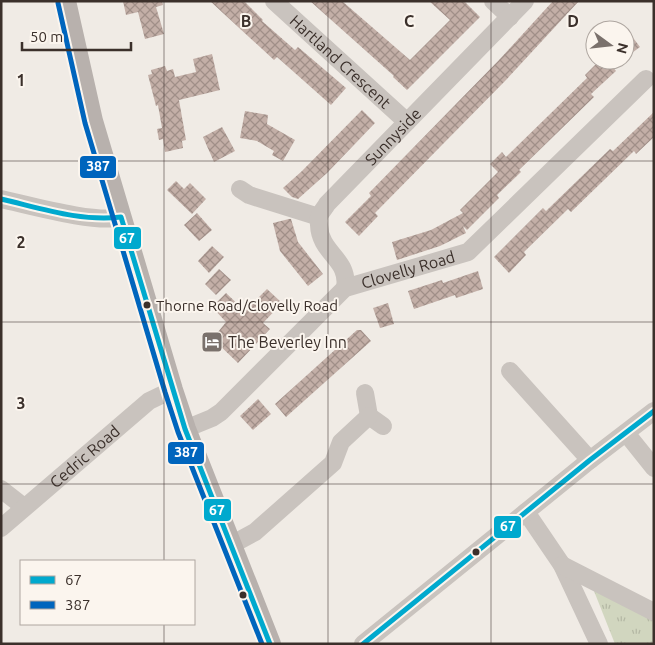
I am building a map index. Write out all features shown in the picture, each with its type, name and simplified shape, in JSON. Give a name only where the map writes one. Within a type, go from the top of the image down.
[{"type":"main road","points":[[65,1],[92,121],[172,390],[185,430],[270,644]]},
{"type":"street","name":"Hartland Crescent","points":[[274,1],[408,122]]},
{"type":"street","points":[[493,1],[510,17]]},
{"type":"street","name":"Sunnyside","points":[[319,217],[327,204],[525,1]]},
{"type":"street","name":"Clovelly Road","points":[[185,430],[221,412],[345,288],[468,252],[648,75]]},
{"type":"street","points":[[240,189],[250,195],[319,217],[320,232],[324,244],[343,268],[347,278],[345,288]]},
{"type":"street","points":[[1,200],[82,216],[112,219],[121,217]]},
{"type":"street","points":[[510,371],[590,460]]},
{"type":"street","name":"Cedric Road","points":[[1,528],[150,401],[172,390]]},
{"type":"street","points":[[231,545],[255,532],[333,463],[341,442],[376,421],[365,393]]},
{"type":"street","points":[[363,644],[590,460],[654,411]]},
{"type":"street","points":[[626,433],[654,468]]},
{"type":"street","points":[[1,489],[24,507]]},
{"type":"street","points":[[526,512],[562,565],[599,644]]},
{"type":"street","points":[[562,565],[654,612]]},
{"type":"green space","points":[[592,586],[654,621],[654,644],[615,644]]},
{"type":"building","points":[[123,1],[162,1],[163,5],[156,7],[164,34],[145,39],[138,12],[126,15]]},
{"type":"building","points":[[210,1],[244,1],[262,21],[295,50],[298,47],[346,88],[331,105],[277,57],[274,60]]},
{"type":"building","points":[[310,1],[342,1],[410,60],[450,20],[429,1],[464,1],[480,17],[407,90],[394,76]]},
{"type":"building","points":[[553,1],[579,1],[506,80],[375,213],[378,216],[359,236],[345,222],[371,196],[369,193],[499,60]]},
{"type":"building","points":[[635,40],[640,47],[635,51]]},
{"type":"building","points":[[212,54],[220,90],[179,100],[186,140],[182,141],[183,148],[165,152],[163,139],[159,140],[157,129],[162,128],[158,105],[156,106],[148,75],[152,74],[151,70],[165,66],[167,71],[173,69],[175,77],[196,72],[193,59]]},
{"type":"building","points":[[590,70],[616,71],[591,94],[594,97],[519,170],[521,172],[497,195],[499,198],[467,230],[463,226],[466,233],[440,246],[397,260],[392,242],[431,230],[463,213],[460,210],[498,172],[490,164],[502,152],[506,157],[587,78],[585,75]]},
{"type":"building","points":[[362,110],[375,123],[327,173],[298,199],[292,197],[283,188]]},
{"type":"building","points":[[245,111],[268,115],[267,124],[295,140],[283,161],[272,155],[274,151],[257,141],[240,138]]},
{"type":"building","points":[[654,112],[654,137],[636,154],[634,151],[571,212],[568,209],[524,252],[526,255],[509,273],[494,257],[543,208],[546,211],[610,149],[613,151]]},
{"type":"building","points":[[222,127],[235,151],[214,162],[203,137]]},
{"type":"building","points":[[176,181],[184,189],[190,183],[206,199],[192,214],[167,190]]},
{"type":"building","points":[[197,213],[212,230],[199,241],[184,225]]},
{"type":"building","points":[[291,219],[298,242],[323,274],[308,286],[280,251],[273,223]]},
{"type":"building","points":[[212,246],[224,257],[209,273],[198,261]]},
{"type":"building","points":[[219,269],[231,280],[216,295],[205,284]]},
{"type":"building","points":[[478,271],[483,289],[456,298],[455,295],[414,309],[408,291],[442,280],[443,283]]},
{"type":"building","points":[[267,289],[282,303],[263,323],[270,329],[238,363],[216,342],[222,336],[218,332],[226,322],[212,307],[226,293],[245,311]]},
{"type":"building","points":[[388,303],[394,324],[380,328],[373,308]]},
{"type":"building","points":[[357,330],[361,330],[371,341],[286,417],[275,404]]},
{"type":"building","points":[[258,399],[271,414],[253,430],[240,416]]},
{"type":"transit line","name":"387","points":[[58,3],[85,123],[165,392],[178,432],[262,644]]},
{"type":"transit line","name":"67","points":[[1,199],[76,216],[91,218],[121,217],[185,429],[270,644]]},
{"type":"transit line","name":"67","points":[[363,644],[590,460],[654,411]]},
{"type":"place","name":"Thorne Road/Clovelly Road","points":[[147,305]]},
{"type":"place","name":"The Beverley Inn","points":[[212,342]]}]
